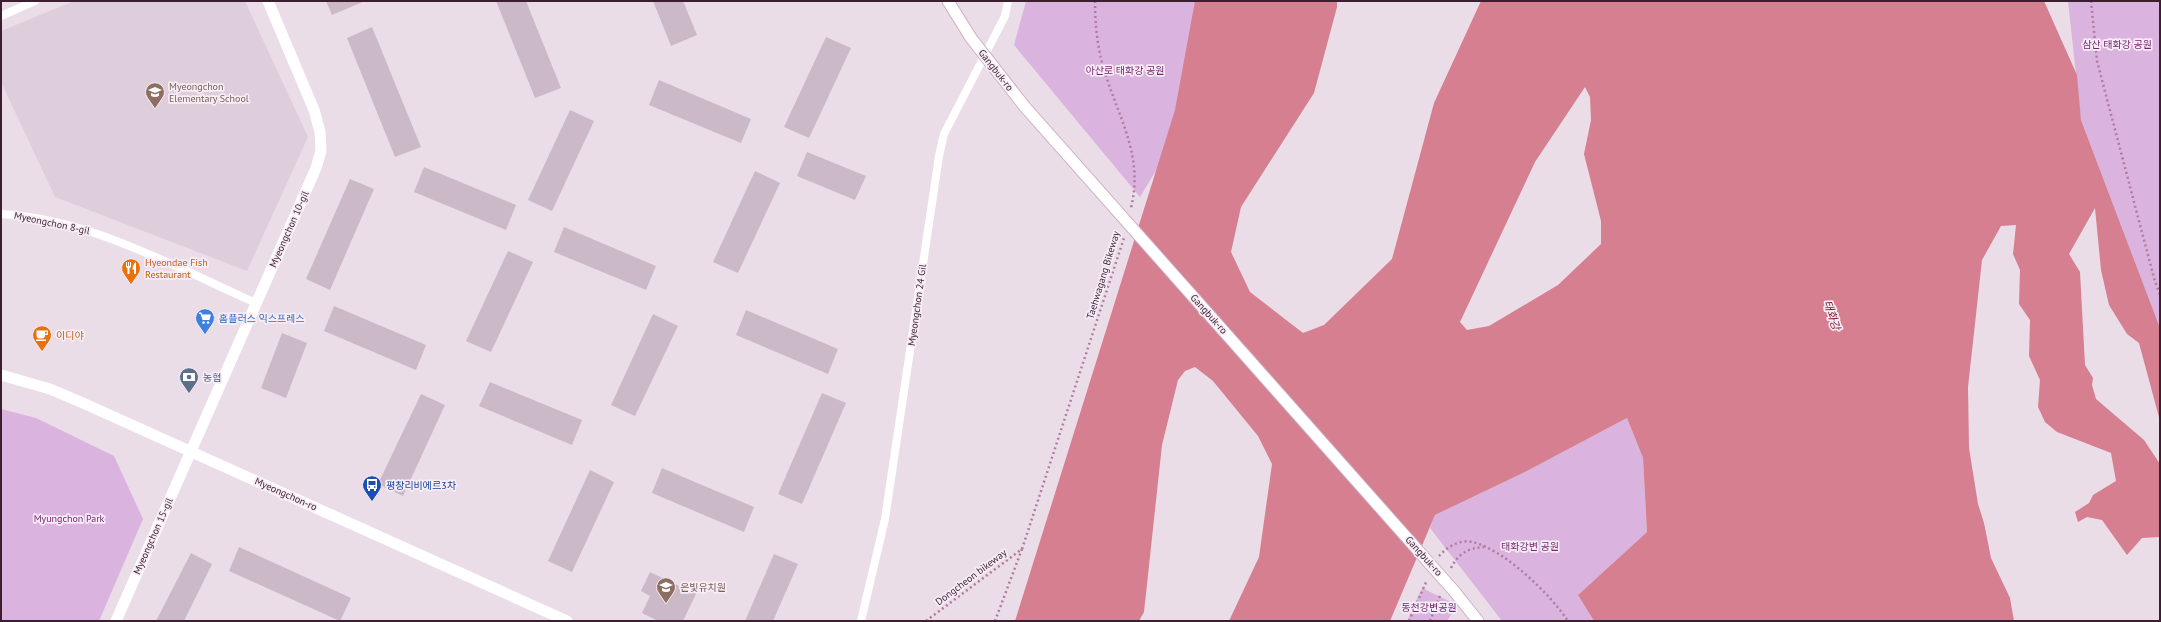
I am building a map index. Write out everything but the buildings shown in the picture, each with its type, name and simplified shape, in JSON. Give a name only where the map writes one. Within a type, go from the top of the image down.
[{"type":"street","name":"Myeongchon 10-gil","points":[[190,452],[316,168],[321,152],[320,132],[314,110],[268,1]]},
{"type":"street","name":"Gangbuk-ro","points":[[949,3],[972,38],[1025,106],[1454,590],[1478,621]]},
{"type":"street","name":"Myeongchon-ro","points":[[1,376],[50,389],[567,621]]},
{"type":"street","name":"Myeongchon 15-gil","points":[[116,621],[190,452]]},
{"type":"lane","points":[[1,16],[35,1]]},
{"type":"lane","name":"Myeongchon 24 Gil","points":[[861,621],[885,519],[939,156],[944,134],[1005,16],[1008,1]]},
{"type":"lane","name":"Myeongchon 8-gil","points":[[1,214],[46,220],[76,227],[107,237],[256,303]]},
{"type":"path","points":[[1095,1],[1096,39],[1106,78],[1122,117],[1133,156],[1136,188],[1131,209]]},
{"type":"path","points":[[2091,1],[2097,61],[2154,278],[2160,295]]},
{"type":"path","name":"Taehwagang Bikeway","points":[[1022,549],[1126,230]]},
{"type":"path","points":[[1485,547],[1513,564],[1530,578],[1568,621]]},
{"type":"path","name":"Dongcheon bikeway","points":[[926,621],[1022,549]]},
{"type":"path","name":"Dongcheon bikeway","points":[[995,621],[1022,549]]},
{"type":"shaded area","name":"Myeongchon Elementary School","points":[[74,1],[245,1],[308,137],[247,271],[55,197],[1,82],[1,31]]},
{"type":"green space","name":"아산로 태화강 공원","points":[[1026,1],[1210,1],[1187,119],[1140,197],[1014,45]]},
{"type":"green space","name":"삼산 태화강 공원","points":[[2068,1],[2160,1],[2160,328],[2081,120]]},
{"type":"green space","name":"Myungchon Park","points":[[1,409],[36,418],[114,456],[143,519],[99,621],[1,621]]},
{"type":"green space","name":"태화강변 공원","points":[[1627,418],[1643,458],[1647,532],[1578,595],[1594,621],[1502,621],[1430,528],[1435,515],[1525,472]]},
{"type":"green space","name":"동천강변공원","points":[[1422,588],[1457,605],[1447,621],[1407,621]]},
{"type":"water","name":"태화강","points":[[1195,1],[1337,1],[1337,7],[1314,93],[1241,207],[1231,252],[1250,292],[1303,333],[1324,325],[1392,259],[1434,103],[1481,1],[2044,1],[2077,75],[2081,120],[2160,328],[2160,421],[2139,343],[2127,334],[2109,305],[2101,270],[2095,208],[2069,254],[2080,272],[2085,365],[2093,378],[2092,385],[2096,399],[2144,440],[2160,464],[2160,537],[2142,538],[2127,555],[2102,520],[2087,517],[2078,522],[2075,512],[2089,503],[2093,495],[2116,481],[2111,453],[2057,432],[2045,422],[2038,407],[2040,380],[2029,356],[2030,320],[2019,304],[2020,270],[2013,254],[2016,225],[2001,226],[1982,260],[1968,387],[1969,448],[1978,504],[1984,523],[1991,558],[2010,598],[2014,621],[1594,621],[1578,595],[1647,532],[1643,458],[1627,418],[1525,472],[1435,515],[1390,621],[1229,621],[1259,557],[1272,464],[1258,436],[1213,381],[1195,367],[1185,371],[1178,380],[1162,445],[1144,612],[1139,621],[1015,621],[1175,110]],"holes":[[[1585,87],[1590,97],[1591,120],[1584,154],[1601,221],[1601,244],[1558,285],[1489,326],[1467,330],[1460,322],[1535,162]]]},
{"type":"place","name":"Myeongchon Elementary School","points":[[155,109]]},
{"type":"place","name":"Hyeondae Fish Restaurant","points":[[131,285]]},
{"type":"place","name":"홈플러스 익스프레스","points":[[205,335]]},
{"type":"place","name":"이디야","points":[[42,352]]},
{"type":"place","name":"농협","points":[[189,394]]},
{"type":"place","name":"평창리비에르3차","points":[[372,502]]},
{"type":"place","name":"은빛유치원","points":[[666,604]]}]
